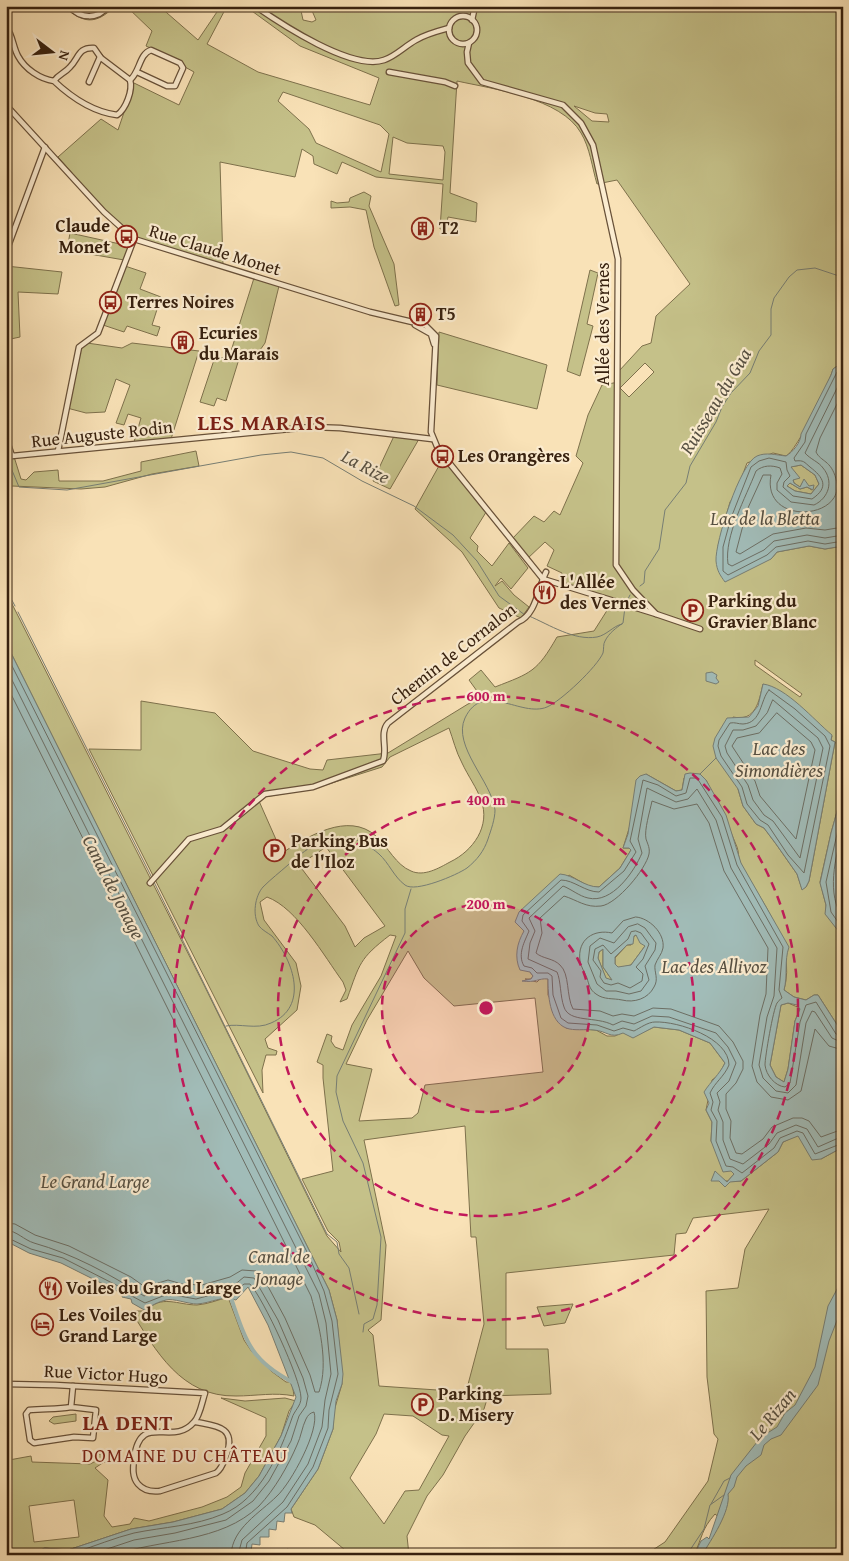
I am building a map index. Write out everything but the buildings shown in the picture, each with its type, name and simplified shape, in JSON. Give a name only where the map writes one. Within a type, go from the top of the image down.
[{"type":"street","points":[[70,6],[78,14],[92,17],[104,11],[108,6]]},
{"type":"street","points":[[255,6],[306,39],[322,47],[374,63],[395,55],[416,40],[449,28]]},
{"type":"street","points":[[449,34],[449,28],[456,18],[465,16],[475,7]]},
{"type":"street","points":[[467,52],[469,42],[476,32],[472,20],[475,7]]},
{"type":"street","points":[[465,16],[472,20]]},
{"type":"street","points":[[6,26],[11,34],[18,57],[32,71],[47,80],[54,81],[93,108],[117,115],[125,104],[132,86],[130,80],[100,57],[94,48],[81,51],[69,68],[62,72],[54,81]]},
{"type":"street","points":[[440,31],[449,34],[460,44],[469,42]]},
{"type":"street","name":"Allée des Vernes","points":[[460,44],[467,52],[473,71],[484,83],[563,105],[581,123],[593,145],[618,259],[616,565],[633,590],[656,614],[700,630]]},
{"type":"street","points":[[130,80],[137,72],[144,56],[151,50],[180,63],[182,68],[175,86],[167,86],[137,72]]},
{"type":"street","points":[[89,82],[100,57]]},
{"type":"street","points":[[389,72],[445,82],[455,86]]},
{"type":"street","name":"Rue Claude Monet","points":[[6,105],[104,212],[134,239],[409,322],[431,334],[435,353],[432,439]]},
{"type":"street","points":[[6,252],[45,147]]},
{"type":"street","points":[[58,451],[78,347],[98,333],[134,239]]},
{"type":"street","name":"Rue Auguste Rodin","points":[[6,438],[12,456],[327,427],[432,439]]},
{"type":"street","points":[[432,439],[438,449],[543,579],[656,614]]},
{"type":"street","name":"Chemin de Cornalon","points":[[150,883],[155,880],[189,838],[222,829],[265,794],[313,787],[383,762],[386,755],[384,727],[527,616],[546,572]]},
{"type":"street","name":"Rue Victor Hugo","points":[[6,1384],[205,1393],[196,1422]]},
{"type":"street","points":[[72,1407],[73,1386]]},
{"type":"street","points":[[48,1407],[56,1410],[72,1407],[96,1410],[92,1438],[74,1437],[34,1443],[30,1440],[26,1414],[29,1410],[48,1407]]},
{"type":"street","points":[[196,1422],[216,1426],[227,1432],[230,1445],[219,1470],[160,1491],[151,1492],[141,1488],[135,1480],[133,1473],[136,1444],[140,1437],[150,1431],[178,1433],[196,1422]]},
{"type":"shaded area","points":[[63,6],[89,10],[115,6],[101,17],[89,20],[77,16]]},
{"type":"shaded area","points":[[126,6],[159,6],[198,40],[221,6],[227,6],[207,44],[258,72],[370,105],[379,78],[300,46],[245,6],[300,6],[303,20],[312,22],[316,20],[310,6],[843,6],[843,362],[833,369],[813,415],[791,451],[786,456],[773,453],[747,463],[735,495],[730,502],[718,546],[771,559],[777,552],[809,546],[825,549],[843,546],[843,790],[820,882],[826,905],[826,914],[843,937],[843,1034],[818,995],[814,995],[806,1000],[794,997],[784,990],[787,973],[781,939],[766,907],[740,862],[734,838],[706,780],[684,778],[682,790],[676,791],[646,774],[623,848],[630,848],[631,850],[620,868],[599,887],[590,887],[569,875],[524,930],[530,972],[533,976],[531,979],[525,979],[537,982],[541,978],[548,978],[548,995],[566,1028],[596,1030],[607,1036],[615,1036],[623,1032],[633,1037],[654,1027],[679,1030],[710,1043],[725,1063],[719,1075],[712,1080],[706,1110],[712,1122],[711,1141],[734,1174],[728,1181],[741,1181],[778,1152],[783,1142],[798,1135],[821,1159],[843,1147],[843,1555],[702,1555],[721,1519],[715,1514],[705,1529],[694,1555],[645,1555],[665,1542],[708,1481],[718,1439],[714,1434],[707,1377],[706,1291],[738,1288],[745,1249],[769,1209],[693,1218],[686,1233],[676,1234],[674,1255],[506,1273],[506,1349],[548,1349],[551,1394],[488,1396],[484,1409],[465,1436],[443,1475],[427,1496],[407,1536],[409,1555],[351,1555],[315,1525],[294,1517],[291,1509],[318,1469],[333,1429],[334,1411],[342,1384],[337,1320],[329,1290],[6,643],[6,592],[204,985],[327,1236],[341,1252],[339,1242],[328,1231],[302,1179],[333,1171],[323,1065],[317,1062],[327,1034],[332,1036],[331,1041],[335,1047],[343,1050],[352,1025],[381,976],[396,936],[390,935],[366,956],[358,969],[347,999],[340,1002],[346,990],[343,982],[309,934],[289,911],[278,903],[267,897],[260,902],[264,920],[296,963],[301,986],[297,1010],[265,1039],[268,1048],[277,1051],[276,1055],[266,1055],[262,1070],[263,1093],[89,749],[141,750],[141,701],[215,713],[253,751],[310,769],[323,770],[327,760],[388,753],[468,704],[482,698],[469,680],[481,670],[495,687],[532,670],[544,658],[557,637],[594,631],[613,601],[560,583],[562,573],[547,566],[554,550],[545,542],[527,559],[512,539],[534,516],[544,522],[554,511],[560,515],[583,463],[576,456],[588,415],[602,385],[619,382],[619,371],[642,346],[651,343],[656,316],[690,284],[617,180],[597,184],[587,145],[581,133],[571,121],[558,111],[525,97],[457,81],[450,193],[477,203],[476,222],[448,217],[446,228],[440,229],[443,184],[376,177],[342,162],[337,174],[314,164],[313,156],[302,149],[295,177],[220,162],[223,264],[166,249],[144,241],[114,219],[58,157],[101,119],[118,130],[134,83],[179,105],[194,72],[182,63],[146,46],[152,31]],"holes":[[[283,92],[380,125],[389,134],[381,172],[316,143],[309,129],[278,101]],[[574,106],[595,113],[607,114],[609,122],[592,121]],[[393,137],[407,143],[443,146],[445,152],[443,180],[389,174]],[[645,363],[654,372],[629,397],[620,388]],[[755,660],[802,694],[800,697],[755,665]],[[763,684],[832,736],[831,740],[835,742],[809,881],[806,887],[802,889],[797,874],[776,844],[764,828],[756,824],[743,806],[738,789],[733,717],[741,718],[747,716],[752,713],[758,703]],[[449,728],[464,768],[479,795],[483,810],[482,828],[473,844],[450,862],[431,871],[421,873],[416,873],[401,865],[376,836],[365,829],[353,826],[328,829],[303,840],[282,853],[259,801],[264,797],[313,789],[382,767],[390,757]],[[326,847],[385,926],[364,938],[355,947],[345,926],[299,865]],[[408,951],[424,978],[454,1006],[535,998],[543,1072],[425,1085],[418,1113],[412,1118],[359,1121],[372,1069],[346,1064],[367,1020]],[[465,1126],[471,1237],[476,1237],[484,1324],[466,1392],[379,1386],[373,1335],[368,1330],[381,1320],[386,1245],[364,1140]],[[384,1414],[413,1416],[442,1435],[449,1436],[419,1490],[405,1491],[384,1524],[350,1478],[376,1434]]]},
{"type":"shaded area","points":[[364,192],[371,196],[369,206],[394,264],[399,305],[395,306],[374,247],[366,210],[350,207],[331,208],[331,201],[337,203],[349,202],[350,198]]},
{"type":"shaded area","points":[[70,233],[129,246],[124,260],[67,250]]},
{"type":"shaded area","points":[[6,266],[62,272],[58,294],[18,292],[20,337],[6,340]]},
{"type":"shaded area","points":[[125,266],[146,273],[140,289],[161,297],[152,325],[160,327],[157,336],[127,326],[124,332],[103,325]]},
{"type":"shaded area","points":[[590,270],[598,273],[587,324],[593,326],[580,376],[567,371]]},
{"type":"shaded area","points":[[254,278],[279,286],[265,343],[258,353],[231,351]]},
{"type":"shaded area","points":[[439,332],[547,365],[537,409],[437,385]]},
{"type":"shaded area","points":[[87,343],[122,348],[132,343],[199,351],[171,439],[134,442],[141,418],[128,414],[124,425],[116,423],[130,385],[116,379],[105,412],[86,413],[67,408],[79,350]]},
{"type":"shaded area","points":[[215,357],[239,359],[226,401],[217,398],[214,406],[200,402]]},
{"type":"shaded area","points":[[6,431],[21,479],[26,480],[34,472],[58,470],[59,481],[103,481],[141,471],[141,462],[196,451],[199,466],[152,474],[105,487],[81,489],[12,486],[6,500]]},
{"type":"shaded area","points":[[394,436],[419,439],[390,489],[373,481]]},
{"type":"shaded area","points":[[445,455],[488,509],[470,538],[478,546],[477,551],[492,566],[509,543],[528,568],[511,589],[501,578],[495,586],[502,581],[514,595],[529,607],[521,618],[499,608],[462,552],[415,509]]},
{"type":"shaded area","points":[[801,465],[815,475],[819,484],[811,494],[795,491],[787,486],[790,483],[800,489],[807,487],[812,490],[803,482],[800,487],[794,483],[790,467]]},
{"type":"shaded area","points":[[637,935],[645,946],[631,965],[619,968],[615,964],[615,958],[627,945],[631,945],[634,936]]},
{"type":"shaded area","points":[[603,949],[603,967],[612,980],[606,979],[598,958],[599,952]]},
{"type":"shaded area","points":[[788,1003],[800,1008],[795,1021],[788,1069],[784,1082],[776,1077],[770,1065],[781,1005]]},
{"type":"shaded area","points":[[228,1297],[244,1340],[252,1352],[271,1371],[286,1382],[292,1382],[294,1396],[273,1394],[236,1396],[217,1394],[200,1389],[172,1369],[150,1341],[131,1311],[146,1311],[158,1303],[164,1302],[197,1305]]},
{"type":"shaded area","points":[[573,1304],[565,1323],[544,1326],[537,1307]]},
{"type":"shaded area","points":[[221,1398],[245,1401],[285,1398],[296,1401],[289,1411],[281,1436],[259,1476],[245,1493],[222,1509],[173,1522],[131,1529],[68,1550],[45,1548],[34,1555],[6,1555],[6,1442],[9,1460],[31,1456],[32,1462],[90,1464],[96,1461],[97,1454],[114,1455],[113,1463],[104,1462],[95,1468],[108,1480],[104,1516],[112,1527],[130,1524],[134,1518],[149,1521],[202,1507],[227,1497],[241,1487],[245,1473],[266,1436],[266,1418]],"holes":[[[74,1500],[79,1537],[34,1542],[29,1506]]]},
{"type":"shaded area","points":[[76,1414],[76,1421],[54,1424],[49,1421],[53,1417]]},
{"type":"water","name":"Lac de la Bletta","points":[[843,362],[843,546],[825,549],[809,546],[777,552],[771,559],[725,582],[717,568],[717,551],[724,521],[743,473],[750,462],[757,456],[767,454],[786,456],[794,449],[833,369]],"holes":[[[801,465],[815,475],[819,484],[811,494],[795,491],[787,486],[790,483],[800,489],[807,487],[813,490],[814,485],[809,486],[804,479],[800,487],[794,483],[793,480],[800,478],[791,467]]]},
{"type":"water","points":[[6,643],[329,1290],[337,1320],[343,1374],[342,1384],[336,1401],[333,1429],[318,1469],[291,1509],[292,1513],[285,1513],[284,1522],[277,1521],[276,1530],[269,1529],[269,1537],[260,1537],[260,1545],[252,1544],[251,1552],[245,1555],[34,1555],[44,1548],[68,1550],[131,1529],[173,1522],[222,1509],[245,1493],[259,1476],[281,1436],[296,1397],[268,1325],[248,1287],[236,1300],[226,1298],[197,1304],[169,1300],[155,1304],[146,1311],[132,1303],[131,1299],[122,1297],[123,1294],[61,1263],[29,1253],[6,1241]]},
{"type":"water","points":[[712,672],[717,675],[716,678],[719,682],[716,684],[706,681],[706,673]]},
{"type":"water","name":"Lac des Simondières","points":[[763,684],[781,691],[799,705],[832,735],[831,740],[835,742],[809,881],[802,890],[797,874],[776,844],[764,828],[756,824],[743,806],[738,789],[716,758],[713,746],[715,738],[727,718],[749,717],[758,706]]},
{"type":"water","name":"Lac des Allivoz","points":[[646,774],[676,791],[682,790],[685,774],[700,774],[706,780],[726,815],[741,863],[789,947],[784,990],[794,997],[806,1000],[814,995],[818,995],[843,1034],[843,1147],[821,1159],[812,1160],[798,1136],[783,1142],[778,1152],[741,1181],[730,1182],[725,1187],[719,1181],[711,1181],[715,1171],[727,1182],[734,1174],[731,1171],[723,1172],[711,1141],[712,1122],[706,1110],[709,1103],[704,1092],[725,1063],[710,1043],[679,1030],[654,1027],[633,1038],[623,1033],[612,1035],[598,1031],[566,1028],[560,1024],[553,1013],[549,999],[548,979],[522,981],[531,979],[533,976],[530,972],[520,970],[517,960],[518,945],[524,931],[515,922],[519,912],[560,874],[599,887],[620,868],[631,850],[623,848],[628,834],[636,780]],"holes":[[[636,935],[640,943],[645,946],[631,965],[618,967],[615,964],[615,957],[627,945],[633,944],[634,936]],[[603,949],[603,967],[612,980],[606,978],[598,958],[599,952]],[[788,1003],[797,1005],[800,1009],[795,1021],[788,1069],[784,1082],[776,1077],[770,1065],[781,1005]]]},
{"type":"water","points":[[843,790],[843,937],[825,914],[826,905],[820,883]]},
{"type":"water","points":[[843,1278],[843,1305],[829,1341],[818,1385],[781,1435],[771,1439],[764,1445],[761,1455],[746,1466],[737,1477],[734,1487],[728,1494],[726,1509],[715,1534],[702,1555],[694,1555],[701,1541],[707,1537],[709,1539],[731,1475],[761,1437],[777,1427],[785,1413],[795,1405],[815,1367],[828,1306]]},
{"type":"waterway","name":"Ruisseau du Gua","points":[[640,586],[644,583],[645,571],[659,549],[665,510],[686,483],[690,466],[716,422],[722,407],[731,393],[750,373],[759,351],[771,335],[771,309],[774,298],[789,277],[797,270],[815,268],[839,276]]},
{"type":"waterway","name":"La Rize","points":[[6,456],[19,487],[67,490],[261,455],[291,452],[323,458],[362,481],[414,506],[453,535],[477,561],[499,596],[525,615]]},
{"type":"waterway","points":[[6,589],[15,606]]},
{"type":"waterway","name":"Ruisseau du Gua","points":[[626,603],[630,595]]},
{"type":"waterway","name":"Ruisseau du Gua","points":[[226,1026],[260,1026],[271,1023],[283,1016],[290,1006],[294,995],[291,970],[280,946],[257,922],[255,906],[258,895],[263,887],[310,848],[332,838],[354,839],[366,845],[383,858],[401,882],[410,887],[418,887],[436,882],[467,868],[477,858],[488,839],[495,810],[492,799],[468,752],[464,740],[462,729],[465,718],[473,707],[482,702],[503,702],[537,709],[553,704],[578,683],[594,666],[603,653],[607,638],[623,623],[625,607]]},
{"type":"waterway","points":[[18,612],[152,878]]},
{"type":"waterway","name":"La Rize","points":[[529,616],[562,631],[588,638],[601,636],[622,624]]},
{"type":"waterway","points":[[700,774],[716,758]]},
{"type":"waterway","points":[[154,882],[327,1234],[337,1242],[339,1254],[349,1268],[359,1314]]},
{"type":"waterway","points":[[363,1332],[364,1324],[373,1319],[377,1305],[381,1237],[363,1163],[343,1121],[336,1092],[337,1076],[405,933],[405,909],[411,889]]},
{"type":"waterway","points":[[231,1298],[251,1348],[267,1366],[292,1382]]},
{"type":"waterway","name":"Le Rizan","points":[[711,1504],[724,1481],[730,1478]]},
{"type":"waterway","name":"Le Rizan","points":[[662,1555],[678,1550],[690,1550],[704,1529],[710,1505],[724,1495]]},
{"type":"waterway","points":[[288,1549],[293,1555]]},
{"type":"place","name":"T2","points":[[423,228]]},
{"type":"place","name":"Claude Monet","points":[[126,236]]},
{"type":"place","name":"Terres Noires","points":[[111,302]]},
{"type":"place","name":"T5","points":[[420,314]]},
{"type":"place","name":"Ecuries du Marais","points":[[183,343]]},
{"type":"place","name":"Les Orangères","points":[[442,456]]},
{"type":"place","name":"L'Allée des Vernes","points":[[544,592]]},
{"type":"place","name":"Parking du Gravier Blanc","points":[[692,611]]},
{"type":"place","name":"Parking Bus de l'Iloz","points":[[275,851]]},
{"type":"place","name":"Voiles du Grand Large","points":[[50,1288]]},
{"type":"place","name":"Les Voiles du Grand Large","points":[[43,1325]]},
{"type":"place","name":"Parking D. Misery","points":[[422,1404]]},
{"type":"district","name":"LES MARAIS","points":[[262,422]]},
{"type":"district","name":"LA DENT","points":[[128,1422]]},
{"type":"district","name":"DOMAINE DU CHÂTEAU","points":[[185,1455]]},
{"type":"water label","name":"Canal de Jonage","points":[[114,887]]},
{"type":"water label","name":"Le Grand Large","points":[[95,1181]]},
{"type":"water label","name":"Canal de Jonage","points":[[279,1267]]}]
